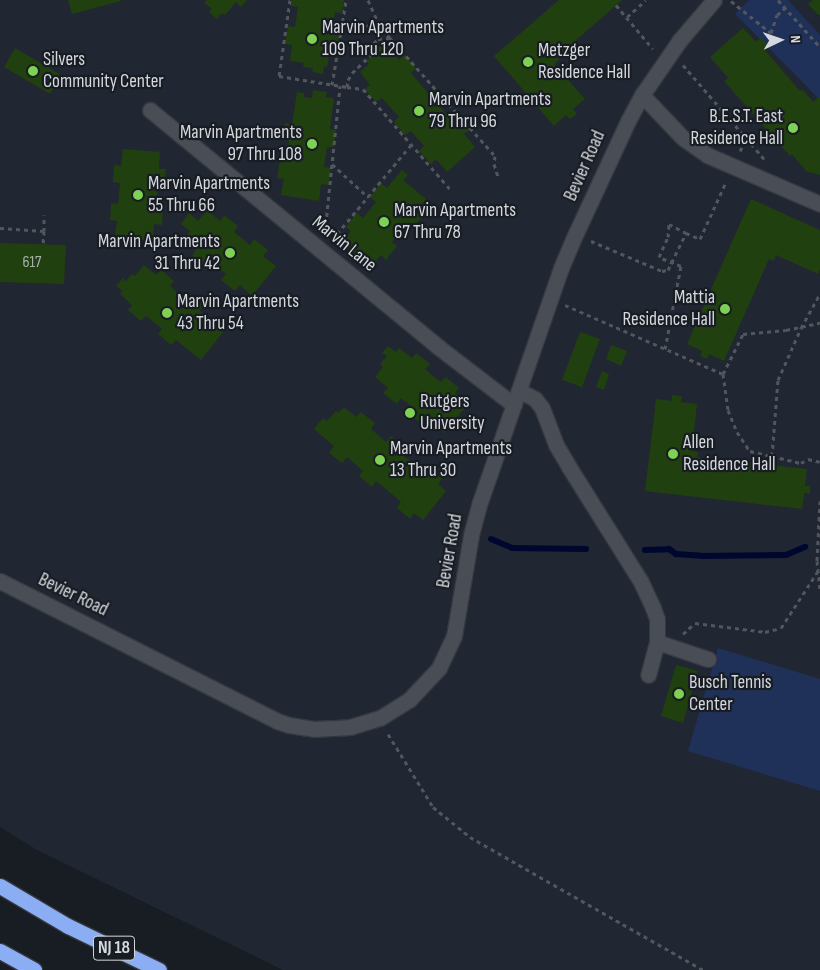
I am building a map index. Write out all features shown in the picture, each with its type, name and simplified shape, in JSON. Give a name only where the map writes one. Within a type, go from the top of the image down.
[{"type":"highway","name":"NJ 18","points":[[0,886],[68,926],[159,970]]},
{"type":"highway","points":[[0,950],[34,970]]},
{"type":"street","name":"Bevier Road","points":[[0,581],[277,721],[308,728],[339,729],[380,718],[409,700],[432,678],[445,658],[454,636],[471,536],[480,502],[561,268],[605,168],[642,95],[680,40],[714,0]]},
{"type":"street","points":[[642,95],[684,138],[707,155],[820,204]]},
{"type":"street","name":"Marvin Lane","points":[[150,110],[437,346],[514,406]]},
{"type":"street","points":[[520,391],[535,399],[542,408],[556,445],[641,582],[657,619],[657,642],[648,675]]},
{"type":"street","points":[[657,642],[708,659]]},
{"type":"path","points":[[290,0],[278,76],[363,88],[450,189]]},
{"type":"path","points":[[332,85],[346,0]]},
{"type":"path","points":[[368,0],[378,22],[390,38],[495,156],[494,164],[499,179]]},
{"type":"path","points":[[626,17],[646,0]]},
{"type":"path","points":[[778,0],[820,48]]},
{"type":"path","points":[[731,2],[771,33],[777,14],[785,8]]},
{"type":"path","points":[[616,5],[655,52]]},
{"type":"path","points":[[342,23],[367,26],[378,22]]},
{"type":"path","points":[[347,87],[352,73],[372,54],[368,49],[378,39],[390,38]]},
{"type":"path","points":[[682,64],[770,166]]},
{"type":"path","points":[[322,252],[340,86]]},
{"type":"path","points":[[736,159],[747,138]]},
{"type":"path","points":[[322,252],[411,145]]},
{"type":"path","points":[[332,164],[368,197]]},
{"type":"path","points":[[665,349],[681,266],[659,257],[668,237],[669,224],[700,239],[727,179]]},
{"type":"path","points":[[43,244],[44,216]]},
{"type":"path","points":[[0,228],[44,231]]},
{"type":"path","points":[[600,245],[662,271],[668,270],[674,263],[686,233]]},
{"type":"path","points":[[772,456],[778,380],[801,328],[820,294]]},
{"type":"path","points":[[551,299],[723,374]]},
{"type":"path","points":[[820,324],[801,328],[743,334],[723,374],[728,410],[737,432],[750,450],[801,463],[808,459],[820,462]]},
{"type":"path","points":[[820,501],[817,532],[820,591]]},
{"type":"path","points":[[678,649],[685,631],[695,624],[765,632],[781,628],[818,571]]},
{"type":"path","points":[[380,718],[401,757],[433,808],[470,838],[703,970]]},
{"type":"shaded area","name":"Rutgers University","points":[[0,0],[820,0],[820,970],[283,970],[37,850],[0,827]]},
{"type":"shaded area","points":[[749,0],[788,0],[820,35],[820,100],[735,14]]},
{"type":"shaded area","points":[[718,648],[820,679],[820,791],[688,751]]},
{"type":"building","points":[[68,0],[121,0],[121,1],[72,14]]},
{"type":"building","points":[[207,0],[247,0],[241,7],[236,2],[225,15],[222,13],[217,19],[209,12],[212,9],[204,3]]},
{"type":"building","name":"Marvin Apartments 109 Thru 120","points":[[292,0],[344,0],[342,13],[335,12],[332,33],[339,34],[337,51],[330,50],[327,67],[324,66],[323,74],[312,72],[313,68],[303,67],[304,63],[290,61],[292,45],[285,44],[288,26],[295,27],[298,7],[291,6]]},
{"type":"building","name":"Metzger Residence Hall","points":[[559,0],[622,0],[557,57],[560,59],[554,64],[585,99],[573,109],[577,114],[570,119],[566,115],[554,126],[494,56]]},
{"type":"building","points":[[813,0],[820,0],[820,15],[808,4]]},
{"type":"building","name":"B.E.S.T. East Residence Hall","points":[[743,28],[756,42],[761,38],[768,46],[764,49],[800,91],[802,89],[813,102],[820,98],[820,175],[806,171],[792,154],[790,156],[724,81],[728,78],[710,57]]},
{"type":"building","name":"Marvin Apartments 79 Thru 96","points":[[382,40],[399,60],[404,55],[416,68],[411,73],[428,93],[433,88],[445,101],[439,106],[453,121],[458,117],[470,130],[464,134],[475,147],[447,172],[436,159],[431,164],[419,151],[424,146],[411,131],[405,135],[394,122],[399,117],[382,98],[376,102],[365,89],[370,85],[360,72],[369,64],[366,61],[376,53],[371,49]]},
{"type":"building","name":"Silvers Community Center","points":[[15,48],[61,75],[50,94],[4,67]]},
{"type":"building","name":"Marvin Apartments 97 Thru 108","points":[[313,90],[327,92],[326,97],[334,98],[330,129],[336,130],[334,147],[327,147],[324,167],[331,168],[328,185],[321,184],[319,201],[281,195],[284,179],[277,178],[280,161],[286,162],[289,141],[283,140],[285,123],[292,124],[297,92],[304,93],[304,97],[312,98]]},
{"type":"building","name":"Marvin Apartments 55 Thru 66","points":[[123,149],[160,152],[159,169],[166,169],[164,187],[158,186],[156,207],[163,207],[162,225],[154,224],[153,240],[140,240],[140,244],[119,242],[119,238],[115,237],[117,221],[110,220],[111,203],[118,204],[120,183],[113,182],[114,165],[121,166]]},
{"type":"building","name":"Marvin Apartments 67 Thru 78","points":[[402,170],[408,175],[403,180],[426,199],[416,212],[422,217],[410,230],[405,225],[392,242],[397,246],[386,260],[381,255],[370,268],[368,266],[365,270],[348,255],[351,252],[341,244],[351,231],[346,227],[357,213],[363,218],[376,202],[370,197],[381,183],[387,188]]},
{"type":"building","name":"Mattia Residence Hall","points":[[751,199],[820,230],[820,269],[818,274],[776,255],[774,261],[769,259],[724,361],[709,354],[707,359],[700,356],[702,351],[687,344]]},
{"type":"building","name":"Marvin Apartments 31 Thru 42","points":[[207,210],[220,221],[224,215],[238,226],[234,232],[250,245],[254,239],[268,250],[263,256],[276,266],[252,296],[240,285],[235,291],[221,280],[226,274],[210,261],[205,267],[192,256],[196,250],[183,240],[190,231],[181,224],[189,213],[198,221]]},
{"type":"building","points":[[0,243],[66,245],[64,284],[0,282]]},
{"type":"building","name":"Marvin Apartments 43 Thru 54","points":[[144,265],[156,275],[161,270],[174,281],[170,286],[186,300],[190,294],[204,305],[199,310],[224,331],[201,360],[176,340],[171,345],[158,334],[162,329],[146,316],[141,321],[128,310],[132,305],[120,294],[122,291],[116,286],[123,278],[126,281],[132,274],[135,276]]},
{"type":"building","points":[[580,332],[600,339],[582,387],[562,380]]},
{"type":"building","points":[[611,345],[627,351],[621,366],[606,359]]},
{"type":"building","points":[[388,346],[396,352],[399,348],[412,358],[416,353],[430,364],[425,369],[441,382],[446,377],[459,388],[455,393],[468,404],[444,433],[431,423],[427,428],[413,417],[418,412],[401,398],[397,404],[383,393],[388,388],[375,377],[383,367],[380,364],[387,356],[382,353]]},
{"type":"building","points":[[602,371],[609,374],[604,390],[596,387]]},
{"type":"building","name":"Allen Residence Hall","points":[[672,395],[682,396],[681,402],[697,404],[692,451],[698,452],[697,457],[807,469],[805,486],[810,486],[810,494],[804,493],[802,509],[645,491],[656,399],[672,401]]},
{"type":"building","name":"Marvin Apartments 13 Thru 30","points":[[344,407],[356,417],[361,412],[375,423],[371,429],[386,442],[391,436],[404,447],[400,453],[425,473],[429,468],[442,479],[438,484],[446,491],[423,520],[414,513],[410,519],[397,508],[401,502],[376,481],[372,487],[359,476],[363,471],[347,457],[342,463],[329,453],[334,446],[314,429],[323,418],[327,421],[336,411],[338,413]]},
{"type":"building","name":"Busch Tennis Center","points":[[676,665],[698,671],[683,723],[661,716]]},
{"type":"waterway","points":[[491,539],[512,548],[586,549]]},
{"type":"waterway","points":[[645,550],[669,549],[676,554],[702,556],[786,555],[805,547]]},
{"type":"place","name":"Marvin Apartments 109 Thru 120","points":[[312,39]]},
{"type":"place","name":"Metzger Residence Hall","points":[[528,62]]},
{"type":"place","name":"Silvers Community Center","points":[[33,71]]},
{"type":"place","name":"Marvin Apartments 79 Thru 96","points":[[419,111]]},
{"type":"place","name":"B.E.S.T. East Residence Hall","points":[[793,128]]},
{"type":"place","name":"Marvin Apartments 97 Thru 108","points":[[312,144]]},
{"type":"place","name":"Marvin Apartments 55 Thru 66","points":[[138,195]]},
{"type":"place","name":"Marvin Apartments 67 Thru 78","points":[[384,222]]},
{"type":"place","name":"Marvin Apartments 31 Thru 42","points":[[230,253]]},
{"type":"place","name":"Mattia Residence Hall","points":[[725,309]]},
{"type":"place","name":"Marvin Apartments 43 Thru 54","points":[[167,313]]},
{"type":"place","name":"Rutgers University","points":[[410,413]]},
{"type":"place","name":"Allen Residence Hall","points":[[673,454]]},
{"type":"place","name":"Marvin Apartments 13 Thru 30","points":[[380,460]]},
{"type":"place","name":"Busch Tennis Center","points":[[679,694]]}]
